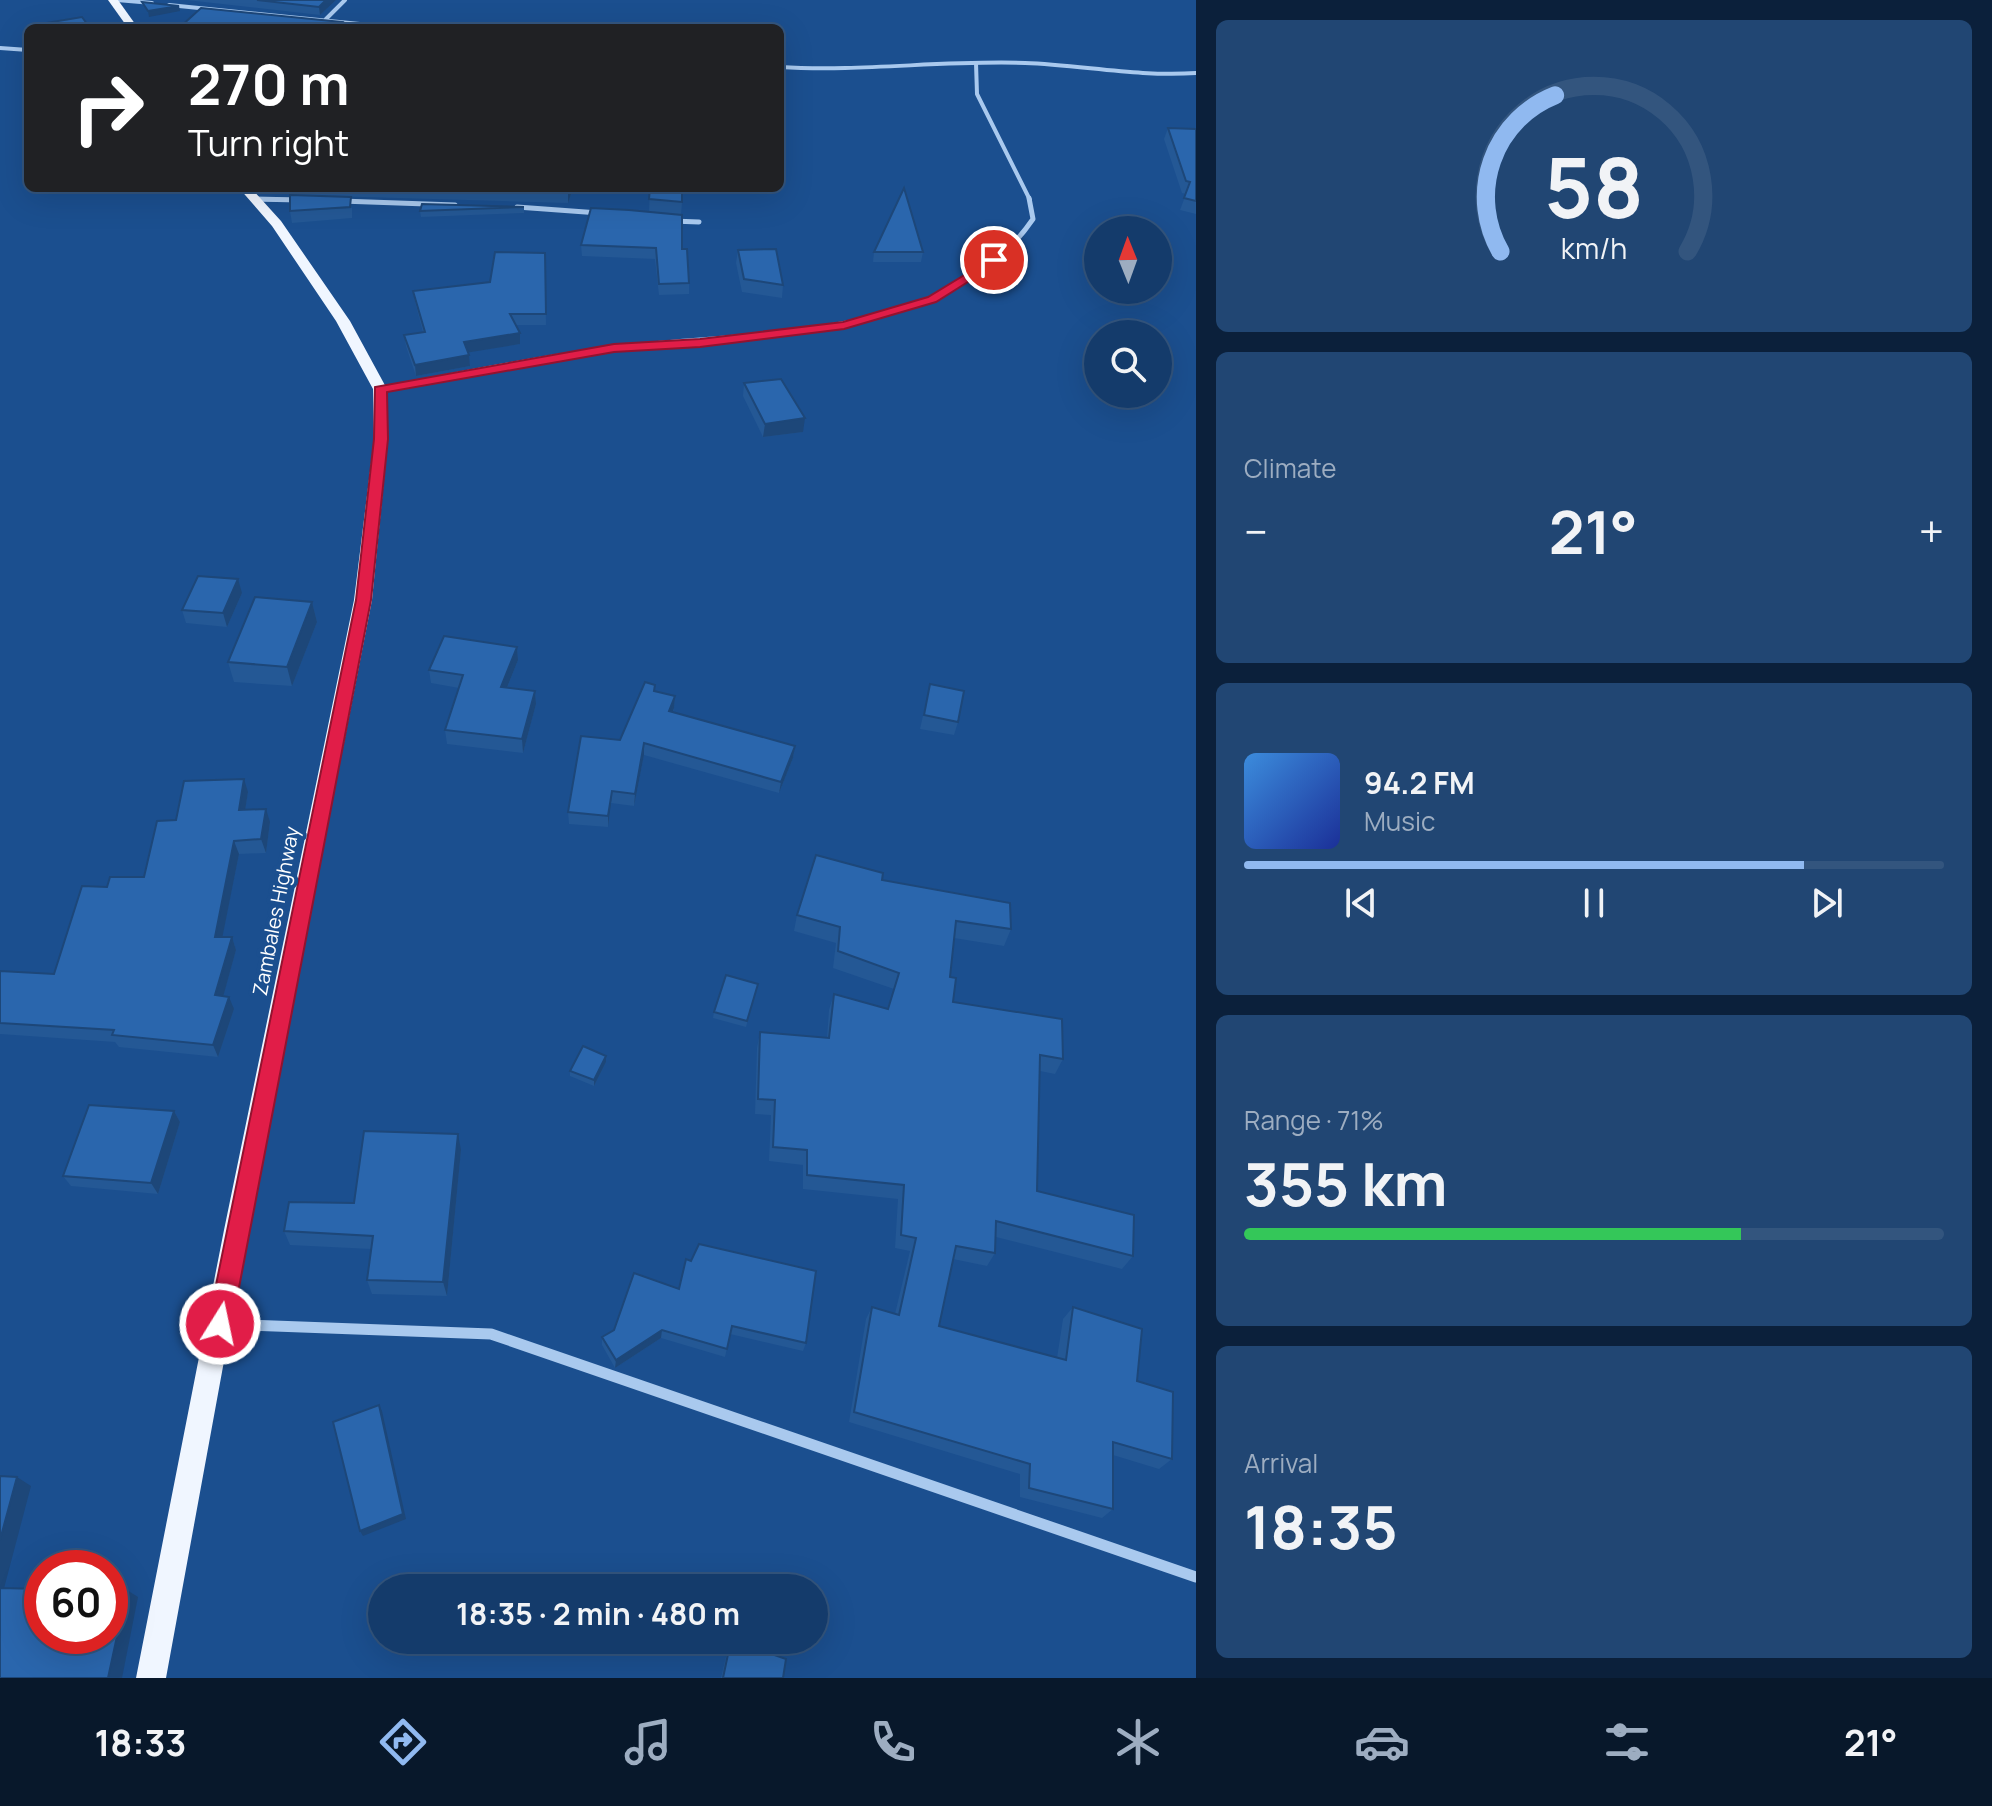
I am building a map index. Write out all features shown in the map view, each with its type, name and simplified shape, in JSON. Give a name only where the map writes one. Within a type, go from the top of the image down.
[{"type":"main road","points":[[115,0],[130,24]]},
{"type":"main road","name":"Zambales Highway","points":[[151,1678],[363,600],[381,439],[380,389],[343,321],[277,224],[248,193]]},
{"type":"street","points":[[115,0],[367,24]]},
{"type":"street","points":[[326,19],[345,0]]},
{"type":"street","points":[[0,48],[24,50]]},
{"type":"street","points":[[380,389],[614,348],[700,343],[844,325],[932,300],[1014,247],[1033,219],[1029,197],[977,94],[976,63]]},
{"type":"street","points":[[784,67],[818,71],[1027,63],[1145,76],[1196,73]]},
{"type":"street","points":[[248,193],[311,200]]},
{"type":"street","points":[[325,201],[470,205]]},
{"type":"street","points":[[513,207],[613,215]]},
{"type":"street","points":[[656,220],[699,222]]},
{"type":"street","points":[[220,1324],[491,1334],[1126,1556],[1196,1577]]},
{"type":"building","points":[[257,0],[326,0],[319,7]]},
{"type":"building","points":[[142,2],[179,6],[148,11]]},
{"type":"building","points":[[201,8],[342,22],[339,24],[183,24]]},
{"type":"building","points":[[82,17],[87,24],[40,24]]},
{"type":"building","points":[[1168,128],[1196,129],[1196,201],[1184,198],[1190,182],[1186,181]]},
{"type":"building","points":[[904,188],[923,252],[874,252]]},
{"type":"building","points":[[650,192],[682,192],[682,202],[649,199]]},
{"type":"building","points":[[290,195],[351,197],[350,207],[290,211]]},
{"type":"building","points":[[422,204],[524,207],[420,211]]},
{"type":"building","points":[[591,208],[682,215],[682,249],[687,249],[689,283],[659,284],[656,248],[581,245]]},
{"type":"building","points":[[776,249],[783,285],[744,279],[738,250]]},
{"type":"building","points":[[495,252],[545,253],[546,314],[510,314],[520,333],[464,342],[469,355],[415,365],[404,335],[425,332],[413,291],[490,282]]},
{"type":"building","points":[[781,379],[805,418],[765,424],[744,383]]},
{"type":"building","points":[[198,576],[238,579],[223,613],[182,610]]},
{"type":"building","points":[[255,597],[312,602],[287,667],[228,662]]},
{"type":"building","points":[[444,636],[517,647],[501,687],[535,691],[522,739],[445,730],[463,675],[429,670]]},
{"type":"building","points":[[645,682],[655,685],[654,691],[675,696],[669,711],[795,746],[781,782],[644,743],[635,794],[612,791],[608,816],[568,812],[581,736],[620,740]]},
{"type":"building","points":[[930,684],[964,691],[958,722],[924,715]]},
{"type":"building","points":[[244,779],[239,810],[266,809],[261,839],[234,841],[215,937],[232,937],[215,995],[229,997],[213,1045],[112,1035],[114,1030],[0,1023],[0,971],[54,974],[82,886],[107,887],[110,877],[144,877],[157,821],[176,820],[184,781]]},
{"type":"building","points":[[816,855],[883,873],[882,880],[1010,903],[1011,929],[956,921],[950,977],[956,978],[953,1002],[1062,1019],[1063,1059],[1040,1055],[1037,1191],[1134,1215],[1133,1256],[996,1221],[995,1253],[956,1246],[939,1326],[1066,1360],[1073,1307],[1142,1329],[1137,1381],[1173,1392],[1172,1459],[1113,1442],[1113,1509],[1029,1488],[1030,1464],[854,1412],[872,1307],[899,1315],[916,1238],[901,1235],[904,1185],[807,1175],[807,1150],[773,1147],[775,1100],[758,1099],[760,1032],[829,1038],[834,994],[888,1009],[899,973],[838,951],[840,927],[797,915]]},
{"type":"building","points":[[726,975],[758,984],[747,1021],[714,1012]]},
{"type":"building","points":[[583,1046],[606,1056],[594,1080],[570,1071]]},
{"type":"building","points":[[89,1105],[174,1111],[151,1183],[63,1176]]},
{"type":"building","points":[[364,1131],[458,1134],[443,1282],[367,1280],[373,1236],[284,1231],[289,1202],[354,1203]]},
{"type":"building","points":[[699,1244],[816,1271],[806,1343],[732,1326],[727,1349],[662,1330],[616,1360],[602,1337],[614,1330],[634,1273],[679,1289],[686,1259],[691,1261]]},
{"type":"building","points":[[379,1405],[403,1514],[360,1531],[333,1422]]},
{"type":"building","points":[[0,1476],[17,1477],[0,1540]]},
{"type":"building","points":[[0,1588],[24,1589],[24,1654],[113,1654],[108,1678],[0,1678]]},
{"type":"building","points":[[728,1654],[772,1654],[786,1659],[783,1678],[723,1678]]},
{"type":"route","points":[[220,1324],[236,1230],[363,600],[381,439],[380,389],[614,348],[700,343],[844,325],[932,300],[994,260]]}]
